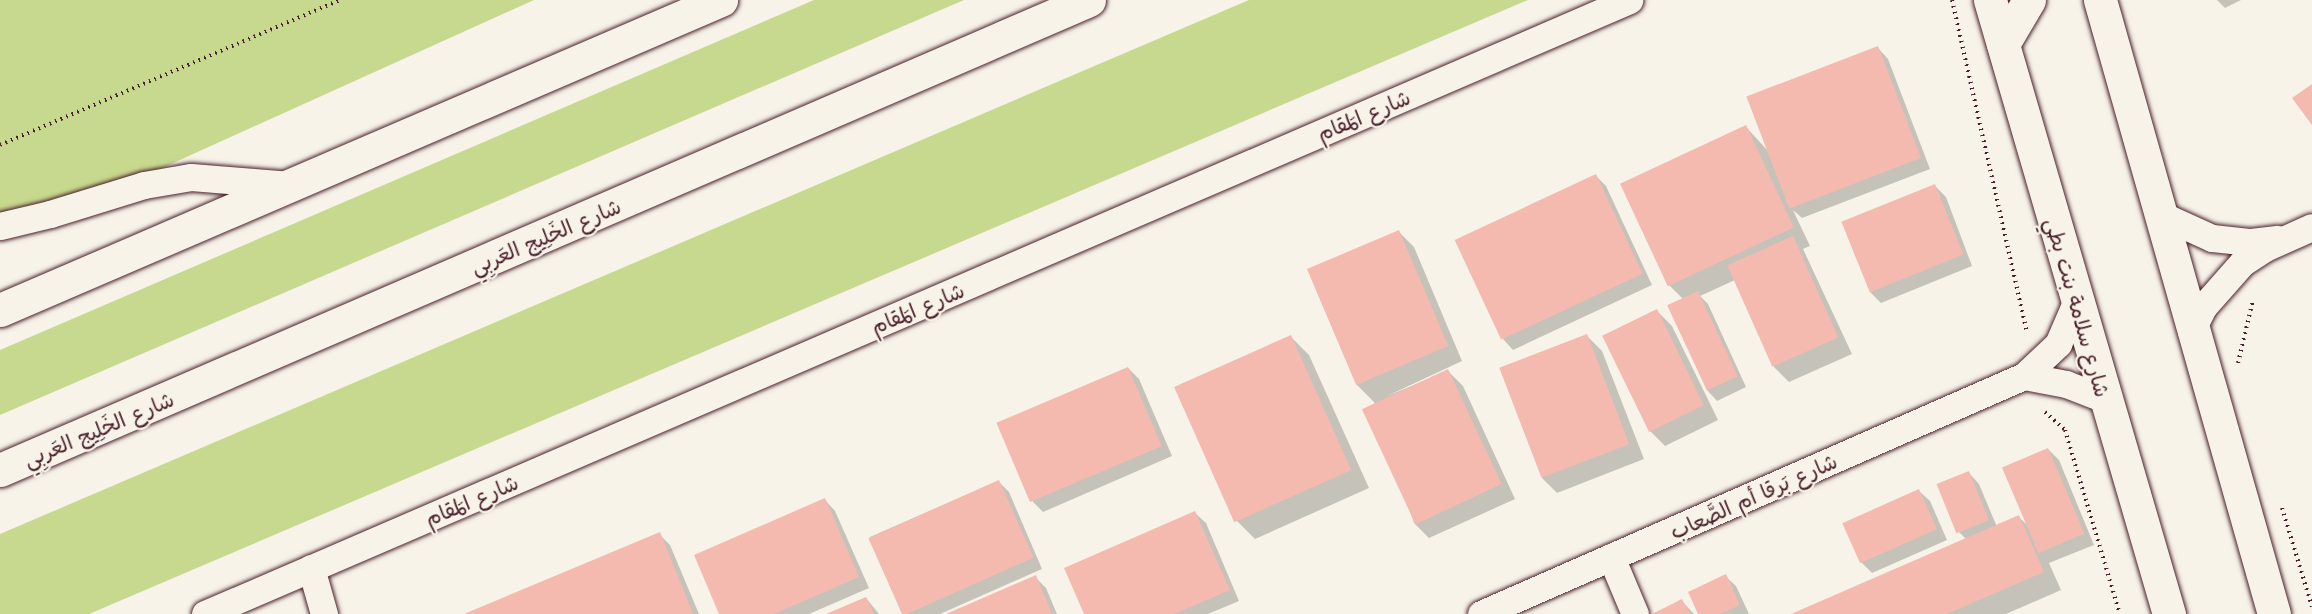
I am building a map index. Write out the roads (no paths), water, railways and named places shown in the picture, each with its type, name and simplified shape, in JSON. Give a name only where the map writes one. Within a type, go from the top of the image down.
[{"type":"main road","points":[[0,310],[721,0]]},
{"type":"main road","name":"شارع الخَلِيج العَربِي","points":[[0,470],[1089,0]]},
{"type":"main road","name":"شارع سلامة بنت بطي","points":[[1990,0],[2169,614]]},
{"type":"main road","points":[[2003,44],[2029,0]]},
{"type":"main road","points":[[2084,0],[2103,12],[2191,331],[2274,614]]},
{"type":"street","name":"شارع المَقام","points":[[205,614],[1629,0]]},
{"type":"street","points":[[0,225],[51,214],[144,185],[191,177],[291,185]]},
{"type":"street","points":[[2159,214],[2193,232],[2232,241],[2301,231]]},
{"type":"street","points":[[2191,331],[2204,306],[2242,263],[2301,231]]},
{"type":"street","name":"شارع بَرقا أم الصَّعاب","points":[[1481,614],[2024,376],[2058,344],[2077,300]]},
{"type":"street","points":[[2024,376],[2066,384],[2105,399]]},
{"type":"street","points":[[1611,557],[1635,614]]},
{"type":"street","points":[[311,568],[324,614]]}]
